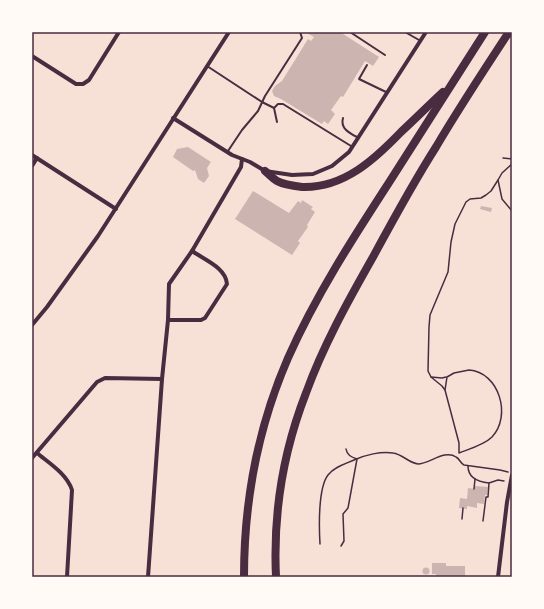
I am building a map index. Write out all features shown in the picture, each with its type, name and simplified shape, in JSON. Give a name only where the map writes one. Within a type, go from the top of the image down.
[{"type":"highway","points":[[244,577],[246,522],[255,465],[269,410],[286,362],[309,314],[346,251],[485,32]]},
{"type":"highway","points":[[276,577],[276,527],[285,466],[299,412],[317,365],[354,292],[396,215],[436,147],[509,32]]},
{"type":"highway","points":[[265,171],[276,181],[295,186],[322,185],[344,178],[361,168],[383,151],[452,83]]},
{"type":"street","points":[[32,56],[76,84],[83,84],[89,80],[119,32]]},
{"type":"street","points":[[32,325],[47,307],[116,209],[172,118],[228,32]]},
{"type":"street","points":[[172,118],[227,152],[265,171],[297,175],[316,173],[337,163],[352,147],[426,32]]},
{"type":"street","points":[[32,156],[116,209]]},
{"type":"street","points":[[32,166],[37,158]]},
{"type":"street","points":[[148,577],[162,379],[168,320],[169,284],[192,252],[241,167],[242,159]]},
{"type":"street","points":[[168,320],[201,320],[205,318],[227,284],[227,278],[223,271],[192,252]]},
{"type":"street","points":[[32,458],[97,382],[105,378],[162,379]]},
{"type":"street","points":[[37,453],[66,477],[72,490],[67,577]]},
{"type":"street","points":[[498,577],[507,497],[512,474]]},
{"type":"lane","points":[[227,152],[242,130],[254,117],[302,38],[300,32]]},
{"type":"lane","points":[[350,32],[385,55]]},
{"type":"lane","points":[[405,32],[420,41]]},
{"type":"lane","points":[[207,65],[262,102],[274,108]]},
{"type":"lane","points":[[367,65],[359,79],[387,93]]},
{"type":"lane","points":[[274,108],[278,104],[283,104],[352,147]]},
{"type":"lane","points":[[274,108],[277,122]]},
{"type":"lane","points":[[342,118],[346,131],[358,138]]},
{"type":"path","points":[[512,133],[512,140]]},
{"type":"path","points":[[503,158],[512,159]]},
{"type":"path","points":[[445,390],[431,377],[428,371],[428,327],[430,315],[445,283],[448,272],[451,242],[456,224],[466,202],[470,199],[480,198],[486,195],[502,173],[512,164]]},
{"type":"path","points":[[498,180],[502,199],[512,211]]},
{"type":"path","points":[[431,377],[442,378],[454,373],[469,370],[480,372],[493,384],[501,401],[501,417],[492,436],[487,441],[459,453]]},
{"type":"path","points":[[447,377],[445,390],[459,443],[459,460]]},
{"type":"path","points":[[346,449],[349,456],[356,459]]},
{"type":"path","points":[[320,544],[321,500],[324,481],[336,467],[356,459],[368,455],[393,453],[419,464],[436,457],[447,455],[456,457],[461,464],[500,470],[512,474]]},
{"type":"path","points":[[341,546],[344,541],[343,514],[348,508],[356,459]]},
{"type":"path","points":[[468,466],[469,473],[481,482],[489,483],[498,480],[504,481]]},
{"type":"path","points":[[474,489],[475,479]]},
{"type":"path","points":[[483,521],[485,497],[488,497],[489,483]]},
{"type":"path","points":[[462,519],[463,508]]},
{"type":"building","points":[[305,32],[340,32],[379,57],[373,66],[365,61],[343,97],[341,96],[331,110],[335,114],[328,124],[324,121],[322,124],[274,96],[272,91],[275,86],[282,81],[308,39],[311,41],[314,37]]},
{"type":"building","points":[[188,147],[211,162],[207,168],[209,176],[204,183],[198,179],[195,170],[193,171],[173,157],[177,149]]},
{"type":"building","points":[[253,191],[289,213],[298,201],[301,203],[302,200],[313,207],[311,209],[315,212],[307,225],[308,227],[298,241],[300,243],[292,255],[235,219]]},
{"type":"building","points":[[481,206],[492,208],[491,212],[480,209]]},
{"type":"building","points":[[475,486],[488,487],[484,504],[477,503],[477,508],[467,506],[467,509],[459,508],[460,498],[467,499],[468,488],[475,489]]},
{"type":"building","points":[[432,563],[446,563],[446,566],[465,566],[465,577],[436,577],[436,574],[432,574]]},
{"type":"building","points":[[426,568],[429,571],[426,574],[423,571]]}]
